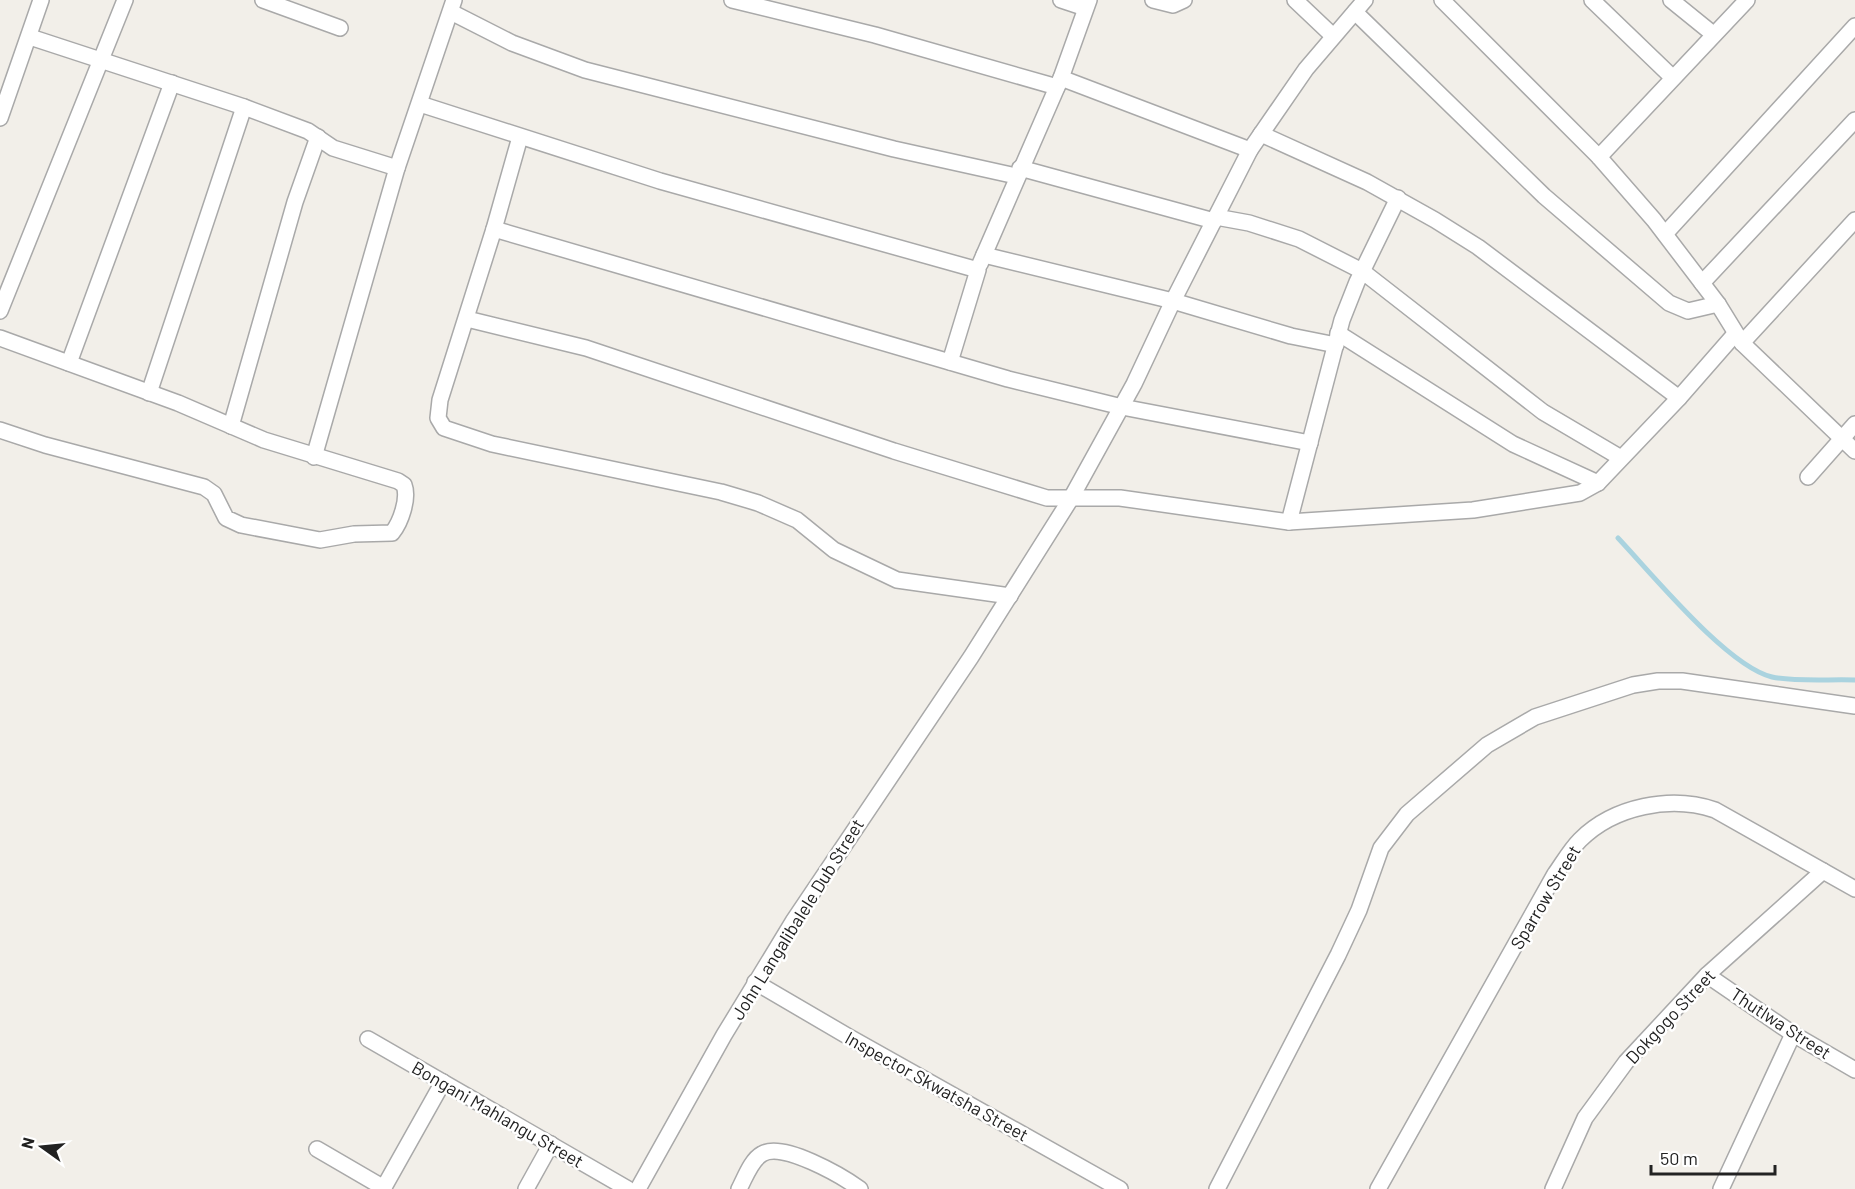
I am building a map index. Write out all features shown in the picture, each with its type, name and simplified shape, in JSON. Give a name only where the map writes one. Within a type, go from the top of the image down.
[{"type":"street","points":[[0,118],[30,38],[41,0]]},
{"type":"street","points":[[0,311],[99,59],[125,0]]},
{"type":"street","points":[[263,0],[340,28]]},
{"type":"street","points":[[732,0],[1059,83],[1250,150]]},
{"type":"street","points":[[950,362],[978,270],[1018,172],[1059,83],[1087,4],[1061,0]]},
{"type":"street","points":[[1153,0],[1173,5],[1184,0]]},
{"type":"street","points":[[1296,0],[1333,36]]},
{"type":"street","points":[[1442,0],[1599,157],[1665,234],[1718,304],[1738,339],[1855,451]]},
{"type":"street","points":[[1592,0],[1672,77]]},
{"type":"street","points":[[1671,0],[1713,34]]},
{"type":"street","points":[[1599,157],[1747,0]]},
{"type":"street","points":[[314,457],[397,168],[452,6],[512,43],[585,70],[894,149],[1018,172],[1215,219],[1249,224],[1299,239],[1362,271],[1543,412],[1622,458]]},
{"type":"street","points":[[1360,6],[1544,196],[1662,298],[1678,309],[1688,311],[1718,304]]},
{"type":"street","name":"John Langalibalele Dub Street","points":[[638,1189],[755,982],[821,878],[971,657],[1070,500],[1122,407],[1250,150],[1333,36],[1360,6]]},
{"type":"street","points":[[1665,234],[1855,26]]},
{"type":"street","points":[[30,38],[244,107],[318,137],[342,152],[397,168]]},
{"type":"street","points":[[69,363],[172,83]]},
{"type":"street","points":[[420,104],[660,181],[978,270]]},
{"type":"street","points":[[149,393],[244,107]]},
{"type":"street","points":[[1702,284],[1855,120]]},
{"type":"street","points":[[1261,134],[1398,198],[1478,247],[1679,398]]},
{"type":"street","points":[[231,426],[292,212],[318,137]]},
{"type":"street","points":[[520,137],[495,229],[438,411],[440,423],[451,432],[492,444],[721,492],[782,512],[797,520],[834,550],[897,580],[1010,596]]},
{"type":"street","points":[[1289,522],[1337,339],[1362,271],[1398,198]]},
{"type":"street","points":[[466,319],[586,348],[894,451],[984,477],[1029,495],[1070,500],[1120,498],[1289,522],[1484,508],[1580,493],[1599,483],[1679,398],[1855,220]]},
{"type":"street","points":[[495,229],[950,362],[1122,407],[1310,443]]},
{"type":"street","points":[[984,255],[1173,301],[1291,336],[1337,339],[1514,444],[1599,483]]},
{"type":"street","points":[[0,338],[314,457],[404,485],[406,494],[402,513],[392,533],[354,534],[320,540],[241,525],[226,518],[214,494],[204,488],[45,445],[0,430]]},
{"type":"street","points":[[1808,477],[1855,424]]},
{"type":"street","points":[[1216,1189],[1338,955],[1359,910],[1381,848],[1407,814],[1487,745],[1534,717],[1604,693],[1658,681],[1682,681],[1855,706]]},
{"type":"street","name":"Sparrow Street","points":[[1378,1189],[1560,867],[1580,839],[1598,825],[1647,806],[1672,802],[1690,803],[1715,810],[1855,889]]},
{"type":"street","name":"Dokgogo Street","points":[[1553,1189],[1585,1118],[1607,1086],[1707,975],[1823,871]]},
{"type":"street","name":"Thutlwa Street","points":[[1707,975],[1793,1034],[1855,1070]]},
{"type":"street","name":"Inspector Skwatsha Street","points":[[755,982],[1120,1189]]},
{"type":"street","points":[[1721,1189],[1793,1034]]},
{"type":"street","name":"Bongani Mahlangu Street","points":[[368,1039],[628,1189]]},
{"type":"street","points":[[317,1149],[384,1189],[443,1082]]},
{"type":"street","points":[[526,1189],[551,1144]]},
{"type":"street","points":[[739,1189],[758,1157],[763,1153],[776,1150],[797,1156],[860,1189]]},
{"type":"waterway","points":[[1618,538],[1712,638],[1754,669],[1781,679],[1855,680]]}]
